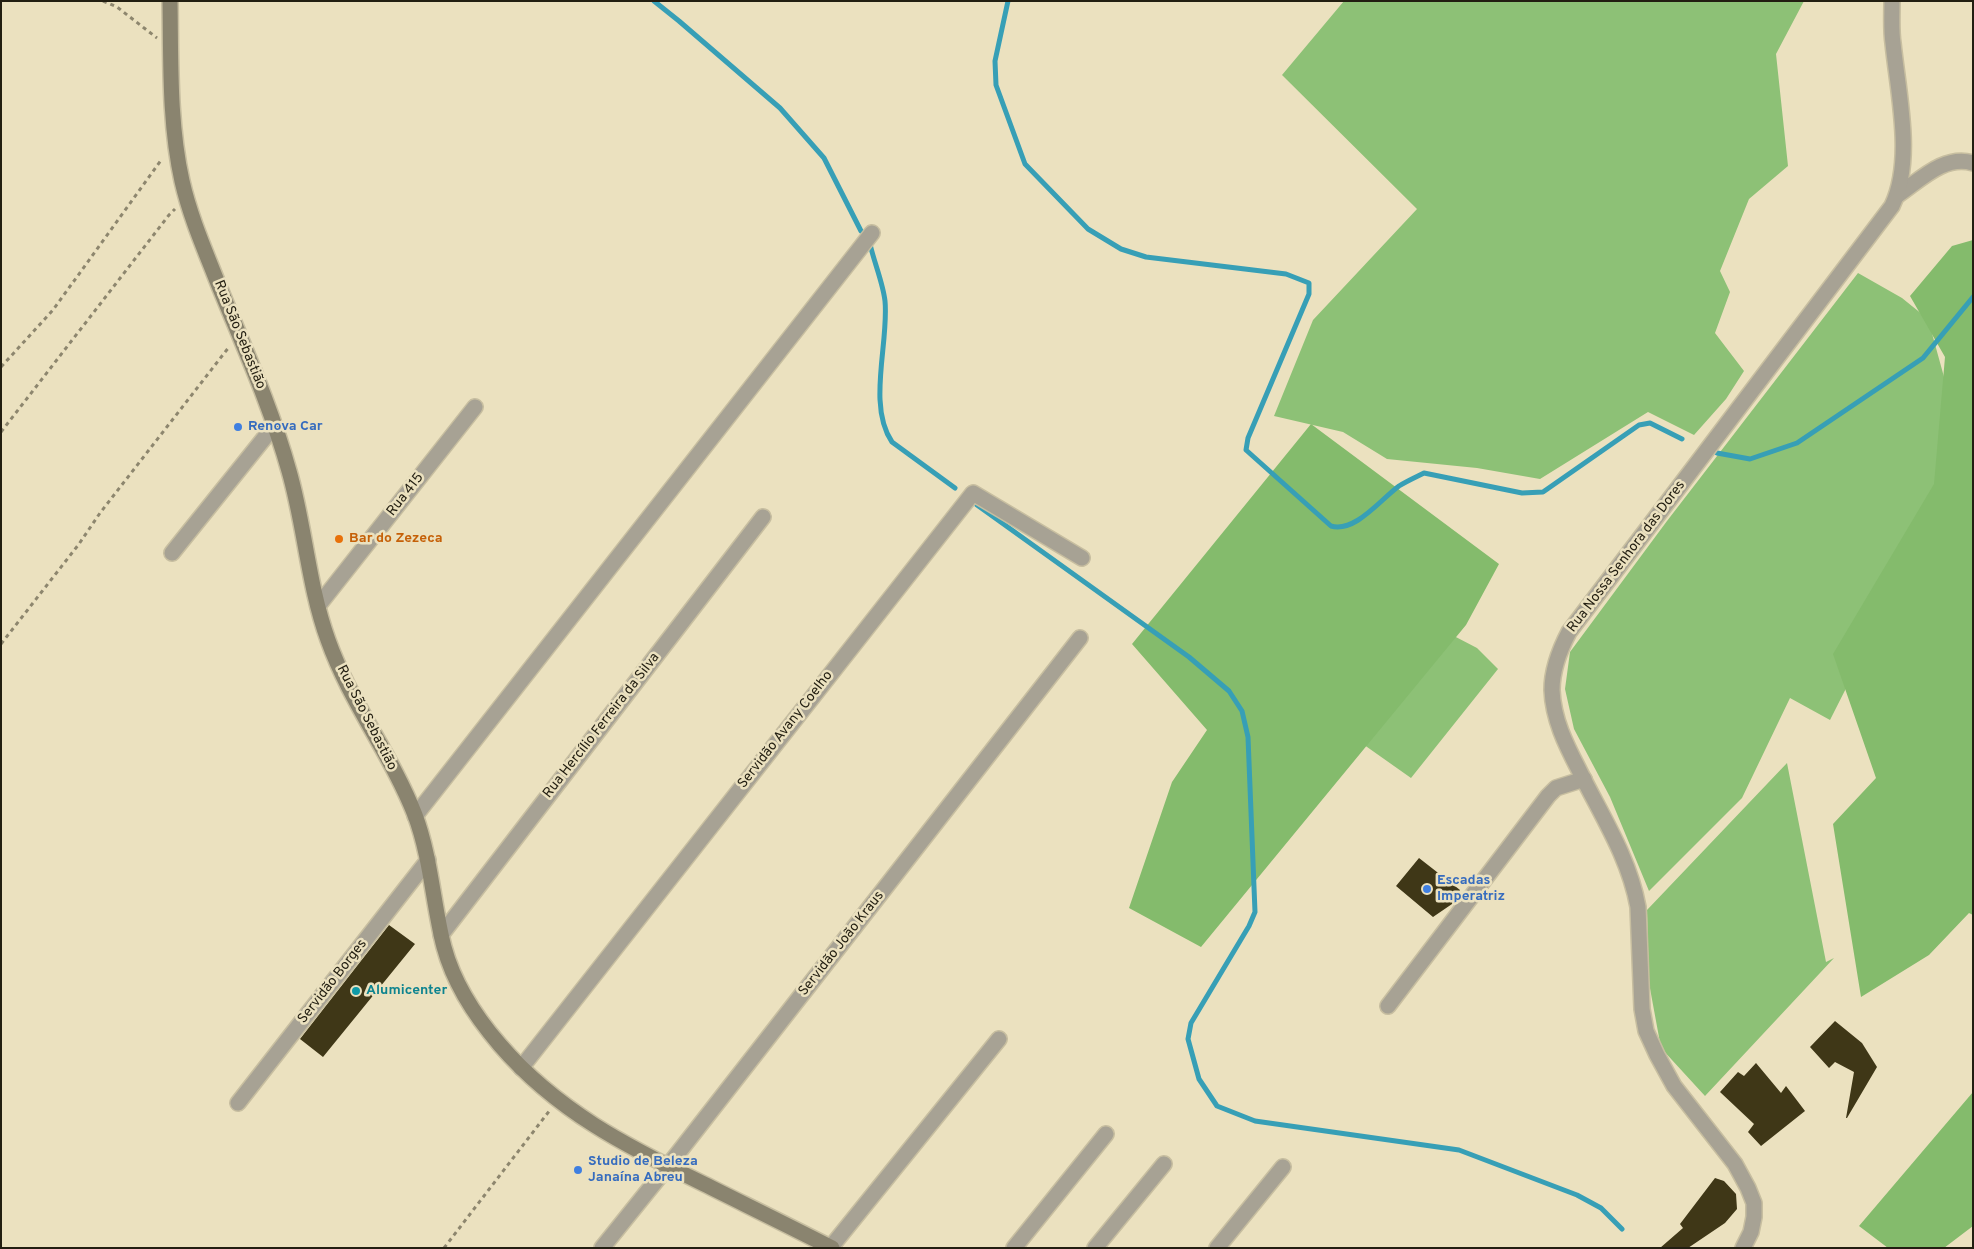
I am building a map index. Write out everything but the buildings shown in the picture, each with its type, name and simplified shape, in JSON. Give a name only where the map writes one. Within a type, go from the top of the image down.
[{"type":"main road","name":"Rua São Sebastião","points":[[170,1],[172,98],[176,140],[182,181],[196,230],[239,335],[289,470],[301,516],[318,606],[328,640],[344,677],[404,791],[415,816],[428,860],[442,935],[452,971],[462,992],[476,1015],[521,1068],[558,1100],[597,1128],[831,1248]]},
{"type":"street","name":"Rua Nossa Senhora das Dores","points":[[1743,1248],[1751,1232],[1754,1217],[1752,1196],[1735,1164],[1674,1086],[1648,1037],[1643,1021],[1642,1009],[1636,893],[1619,846],[1562,734],[1553,702],[1554,668],[1563,644],[1570,632],[1885,218],[1898,194],[1902,174],[1903,148],[1893,40],[1892,1]]},
{"type":"street","points":[[1898,194],[1944,164],[1955,160],[1973,163]]},
{"type":"street","points":[[415,816],[872,233]]},
{"type":"street","name":"Rua 415","points":[[318,606],[475,407]]},
{"type":"street","points":[[172,553],[274,426]]},
{"type":"street","name":"Servidão Avany Coelho","points":[[521,1068],[973,493],[1082,558]]},
{"type":"street","name":"Rua Hercílio Ferreira da Silva","points":[[442,935],[764,517]]},
{"type":"street","name":"Servidão João Kraus","points":[[602,1248],[1080,638]]},
{"type":"street","points":[[1388,1006],[1548,796],[1556,788],[1584,779]]},
{"type":"street","name":"Servidão Borges","points":[[238,1104],[428,860]]},
{"type":"street","points":[[831,1248],[999,1039]]},
{"type":"street","points":[[1014,1248],[1106,1134]]},
{"type":"street","points":[[1095,1248],[1164,1164]]},
{"type":"street","points":[[1217,1248],[1283,1167]]},
{"type":"path","points":[[103,1],[118,7],[171,49]]},
{"type":"path","points":[[1,367],[52,310],[176,140]]},
{"type":"path","points":[[1,432],[169,215],[187,199]]},
{"type":"path","points":[[1,644],[79,544],[100,513],[239,335]]},
{"type":"path","points":[[444,1248],[558,1100]]},
{"type":"green space","points":[[1344,1],[1804,1],[1776,54],[1788,166],[1749,199],[1720,271],[1730,292],[1715,333],[1744,371],[1726,399],[1694,435],[1648,412],[1540,479],[1477,468],[1387,459],[1343,432],[1274,416],[1313,320],[1417,209],[1282,75]]},
{"type":"green space","points":[[1973,240],[1973,915],[1969,913],[1929,955],[1861,997],[1833,824],[1876,778],[1833,654],[1934,484],[1945,357],[1910,296],[1952,246]]},
{"type":"green space","points":[[1858,273],[1902,298],[1928,319],[1965,453],[1830,720],[1790,698],[1742,798],[1649,891],[1610,797],[1574,729],[1565,689],[1570,652],[1667,521]]},
{"type":"green space","points":[[1311,424],[1499,564],[1466,625],[1201,947],[1129,908],[1172,782],[1207,730],[1132,644]]},
{"type":"green space","points":[[1452,635],[1477,648],[1498,669],[1411,778],[1360,742]]},
{"type":"green space","points":[[1787,763],[1826,962],[1834,958],[1705,1096],[1661,1048],[1649,983],[1647,910]]},
{"type":"green space","points":[[1973,1092],[1973,1226],[1944,1248],[1888,1248],[1859,1226]]},
{"type":"waterway","points":[[654,1],[780,108],[824,158],[861,231]]},
{"type":"waterway","points":[[1008,1],[995,61],[996,85],[1025,164],[1088,229],[1121,249],[1146,257],[1286,274],[1309,283],[1309,294],[1248,438],[1246,450],[1331,526],[1340,527],[1358,520],[1399,486],[1424,473],[1522,493],[1543,492],[1639,425],[1650,423],[1682,439]]},
{"type":"waterway","points":[[870,244],[885,301],[880,392],[881,410],[885,427],[892,442],[955,488]]},
{"type":"waterway","points":[[1717,453],[1750,459],[1797,443],[1923,358],[1973,297]]},
{"type":"waterway","points":[[977,505],[1189,657],[1229,691],[1242,711],[1248,737],[1255,912],[1249,926],[1191,1023],[1188,1039],[1199,1079],[1217,1106],[1255,1121],[1459,1150],[1577,1195],[1601,1208],[1622,1229]]},
{"type":"place","name":"Renova Car","points":[[238,427]]},
{"type":"place","name":"Bar do Zezeca","points":[[339,539]]},
{"type":"place","name":"Escadas Imperatriz","points":[[1427,889]]},
{"type":"place","name":"Alumicenter","points":[[356,991]]},
{"type":"place","name":"Studio de Beleza Janaína Abreu","points":[[578,1170]]}]
